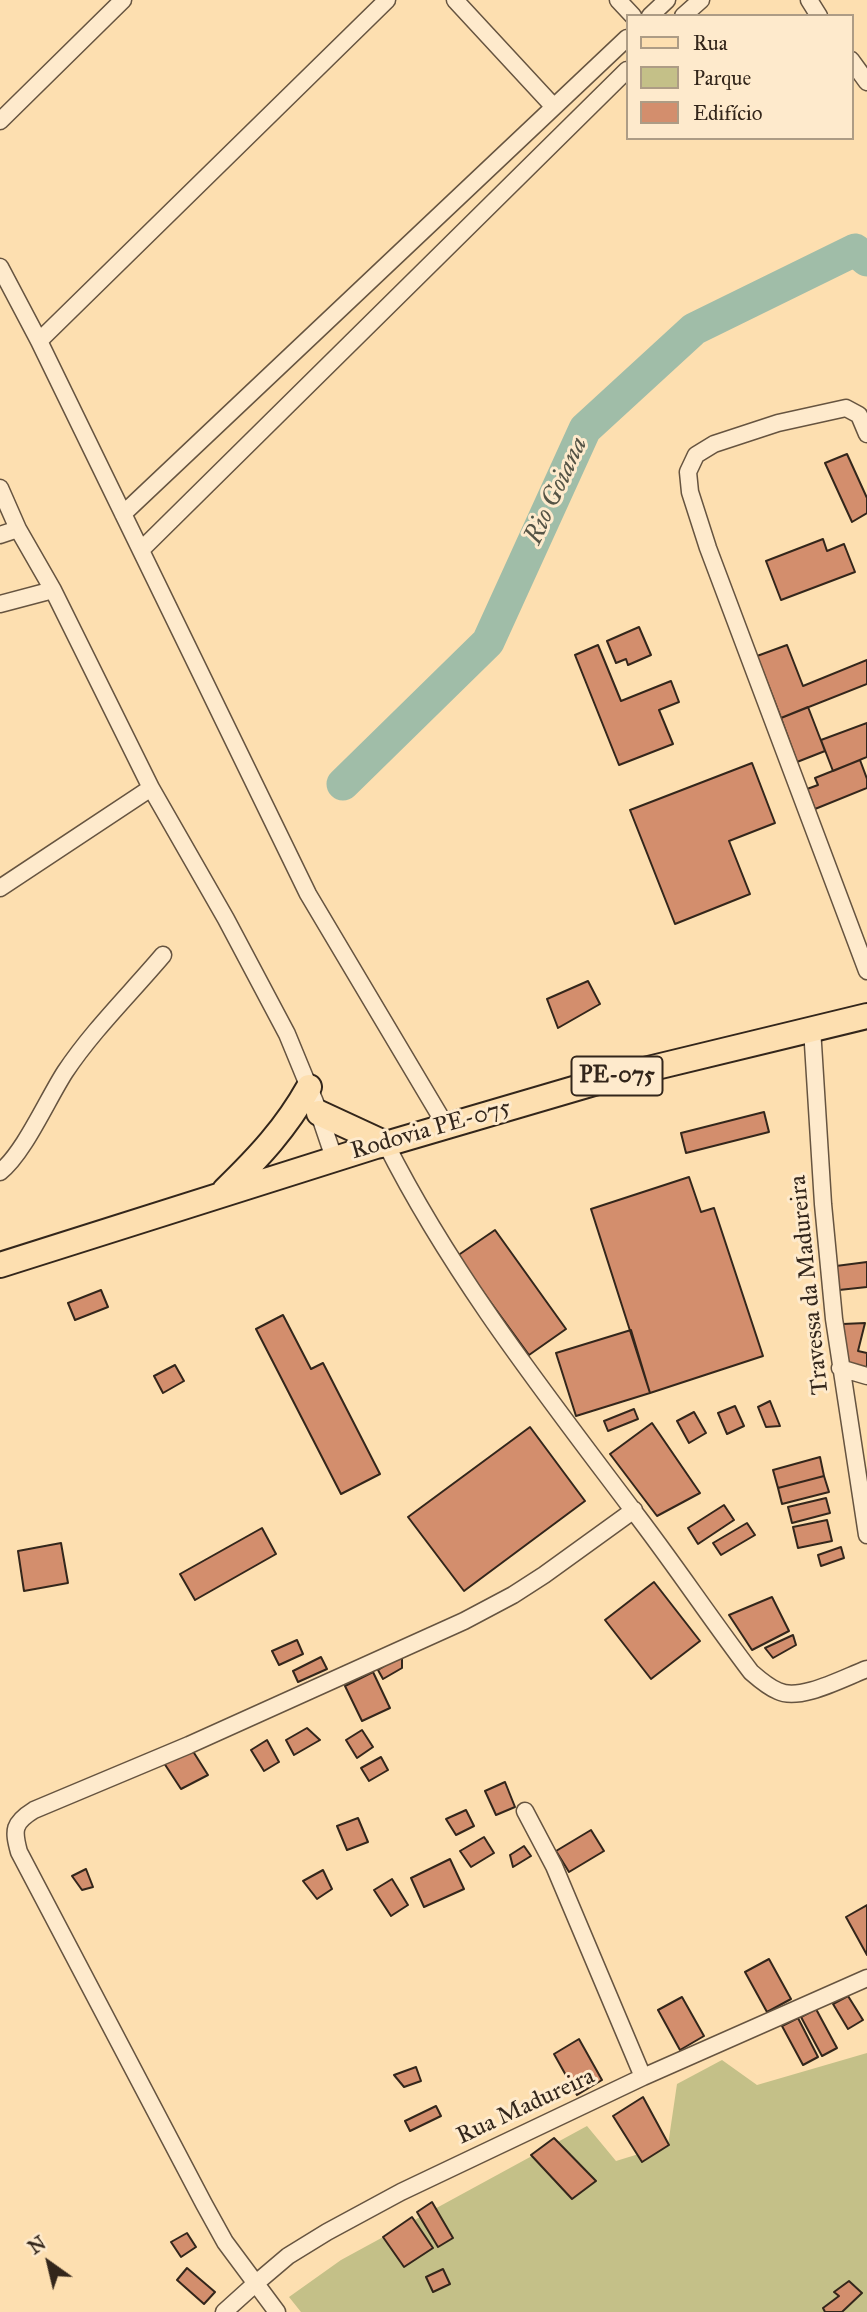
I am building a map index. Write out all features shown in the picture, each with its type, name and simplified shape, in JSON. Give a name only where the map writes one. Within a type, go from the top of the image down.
[{"type":"main road","name":"Rodovia PE-075","points":[[0,1265],[334,1158],[611,1078],[867,1016]]},
{"type":"main road","points":[[220,1195],[276,1138],[295,1113],[309,1087]]},
{"type":"main road","points":[[319,1113],[386,1144]]},
{"type":"street","points":[[0,121],[123,0]]},
{"type":"street","points":[[39,341],[387,0]]},
{"type":"street","points":[[455,0],[554,107]]},
{"type":"street","points":[[618,0],[631,14]]},
{"type":"street","points":[[652,14],[667,0]]},
{"type":"street","points":[[685,14],[701,0]]},
{"type":"street","points":[[123,514],[626,39]]},
{"type":"street","points":[[853,63],[867,82]]},
{"type":"street","points":[[141,550],[626,71]]},
{"type":"street","points":[[0,267],[39,341],[308,894],[446,1126]]},
{"type":"street","points":[[867,433],[859,415],[846,408],[803,416],[714,444],[696,455],[688,472],[690,492],[708,548],[867,971]]},
{"type":"street","points":[[0,488],[151,788],[288,1034],[334,1158]]},
{"type":"street","points":[[0,535],[19,529]]},
{"type":"street","points":[[0,604],[53,590]]},
{"type":"street","points":[[0,888],[151,788]]},
{"type":"street","points":[[2,1165],[14,1159],[66,1070],[163,955]]},
{"type":"street","name":"Travessa da Madureira","points":[[812,1028],[823,1204],[840,1368],[867,1535]]},
{"type":"street","points":[[386,1144],[407,1186],[467,1281],[568,1425],[634,1510],[744,1663],[764,1683],[779,1692],[793,1694],[867,1669]]},
{"type":"street","points":[[840,1368],[867,1376]]},
{"type":"street","points":[[277,2312],[225,2242],[19,1852],[14,1836],[18,1821],[34,1810],[202,1739],[464,1621],[544,1575],[634,1510]]},
{"type":"street","points":[[525,1811],[554,1867],[643,2077]]},
{"type":"street","name":"Rua Madureira","points":[[225,2312],[288,2256],[391,2198],[643,2077],[867,1978]]},
{"type":"green space","points":[[867,2053],[867,2312],[301,2312],[289,2297],[341,2260],[587,2126],[616,2161],[668,2145],[677,2084],[722,2060],[757,2085]]},
{"type":"building","points":[[847,454],[867,498],[867,513],[852,522],[825,463]]},
{"type":"building","points":[[823,539],[827,551],[844,544],[855,572],[781,600],[766,561]]},
{"type":"building","points":[[639,627],[651,655],[628,665],[626,659],[616,663],[607,641]]},
{"type":"building","points":[[598,645],[621,701],[671,681],[679,702],[659,710],[673,744],[619,765],[575,655]]},
{"type":"building","points":[[787,645],[803,686],[867,660],[867,684],[781,718],[757,656]]},
{"type":"building","points":[[808,707],[825,751],[797,762],[781,718]]},
{"type":"building","points":[[867,723],[867,757],[833,771],[821,740]]},
{"type":"building","points":[[860,760],[867,779],[867,788],[815,809],[807,789],[818,785],[815,778]]},
{"type":"building","points":[[752,763],[775,823],[729,841],[750,894],[675,924],[630,810]]},
{"type":"building","points":[[588,981],[600,1004],[558,1028],[547,999]]},
{"type":"building","points":[[764,1112],[769,1132],[686,1153],[681,1133]]},
{"type":"building","points":[[689,1177],[701,1212],[714,1208],[763,1356],[650,1393],[591,1209]]},
{"type":"building","points":[[495,1230],[566,1329],[529,1355],[457,1256]]},
{"type":"building","points":[[867,1262],[867,1287],[839,1290],[836,1266]]},
{"type":"building","points":[[101,1290],[108,1307],[75,1320],[68,1303]]},
{"type":"building","points":[[283,1315],[311,1369],[323,1363],[380,1474],[341,1494],[256,1329]]},
{"type":"building","points":[[865,1323],[858,1351],[867,1353],[867,1368],[845,1362],[843,1324]]},
{"type":"building","points":[[631,1330],[650,1393],[576,1416],[556,1353]]},
{"type":"building","points":[[175,1365],[184,1381],[163,1393],[154,1376]]},
{"type":"building","points":[[770,1401],[780,1426],[766,1427],[758,1407]]},
{"type":"building","points":[[735,1406],[744,1426],[727,1434],[718,1413]]},
{"type":"building","points":[[634,1409],[638,1419],[608,1431],[604,1421]]},
{"type":"building","points":[[694,1412],[706,1433],[689,1443],[677,1421]]},
{"type":"building","points":[[652,1423],[700,1493],[657,1516],[610,1454]]},
{"type":"building","points":[[530,1427],[585,1501],[464,1591],[408,1517]]},
{"type":"building","points":[[820,1457],[824,1476],[778,1488],[773,1470]]},
{"type":"building","points":[[824,1476],[829,1492],[782,1504],[778,1488]]},
{"type":"building","points":[[826,1498],[830,1513],[792,1523],[788,1507]]},
{"type":"building","points":[[724,1505],[734,1520],[698,1544],[688,1528]]},
{"type":"building","points":[[827,1520],[832,1541],[798,1548],[793,1527]]},
{"type":"building","points":[[747,1523],[755,1535],[721,1555],[713,1543]]},
{"type":"building","points":[[262,1528],[276,1554],[195,1600],[180,1574]]},
{"type":"building","points":[[61,1543],[68,1583],[24,1591],[18,1551]]},
{"type":"building","points":[[841,1547],[844,1558],[821,1566],[818,1555]]},
{"type":"building","points":[[654,1582],[700,1641],[651,1679],[605,1620]]},
{"type":"building","points":[[772,1597],[789,1631],[752,1650],[729,1615]]},
{"type":"building","points":[[793,1635],[796,1645],[773,1658],[765,1648]]},
{"type":"building","points":[[297,1640],[303,1654],[279,1665],[272,1651]]},
{"type":"building","points":[[402,1655],[402,1668],[383,1679],[378,1670]]},
{"type":"building","points":[[321,1657],[327,1669],[298,1682],[293,1671]]},
{"type":"building","points":[[373,1672],[390,1708],[362,1721],[345,1686]]},
{"type":"building","points":[[307,1728],[320,1740],[294,1755],[286,1740]]},
{"type":"building","points":[[362,1730],[373,1747],[357,1758],[346,1740]]},
{"type":"building","points":[[267,1740],[279,1762],[264,1771],[251,1750]]},
{"type":"building","points":[[189,1745],[208,1775],[181,1789],[160,1757]]},
{"type":"building","points":[[381,1757],[388,1770],[369,1781],[361,1768]]},
{"type":"building","points":[[505,1782],[515,1807],[496,1815],[485,1791]]},
{"type":"building","points":[[466,1810],[474,1826],[456,1835],[446,1819]]},
{"type":"building","points":[[358,1818],[368,1842],[347,1850],[337,1826]]},
{"type":"building","points":[[591,1830],[604,1851],[569,1872],[556,1851]]},
{"type":"building","points":[[484,1837],[494,1853],[471,1867],[460,1851]]},
{"type":"building","points":[[524,1846],[531,1856],[513,1867],[510,1855]]},
{"type":"building","points":[[450,1859],[464,1889],[424,1907],[411,1878]]},
{"type":"building","points":[[86,1869],[93,1887],[82,1890],[72,1876]]},
{"type":"building","points":[[323,1870],[332,1889],[317,1899],[303,1881]]},
{"type":"building","points":[[392,1879],[408,1905],[391,1916],[374,1890]]},
{"type":"building","points":[[867,1905],[867,1955],[846,1917]]},
{"type":"building","points":[[769,1959],[791,1999],[767,2012],[745,1972]]},
{"type":"building","points":[[848,1996],[863,2020],[848,2029],[833,2004]]},
{"type":"building","points":[[682,1997],[704,2036],[680,2050],[658,2010]]},
{"type":"building","points":[[816,2009],[837,2048],[822,2056],[801,2017]]},
{"type":"building","points":[[798,2018],[818,2057],[803,2065],[782,2026]]},
{"type":"building","points":[[579,2039],[602,2080],[577,2095],[554,2054]]},
{"type":"building","points":[[416,2067],[421,2081],[404,2087],[394,2075]]},
{"type":"building","points":[[643,2097],[669,2145],[642,2162],[613,2116]]},
{"type":"building","points":[[436,2106],[441,2116],[410,2131],[405,2121]]},
{"type":"building","points":[[554,2138],[596,2181],[572,2199],[531,2155]]},
{"type":"building","points":[[432,2202],[453,2238],[438,2247],[417,2212]]},
{"type":"building","points":[[412,2217],[433,2248],[404,2267],[383,2237]]},
{"type":"building","points":[[187,2233],[196,2247],[181,2257],[171,2242]]},
{"type":"building","points":[[187,2268],[215,2292],[204,2304],[177,2280]]},
{"type":"building","points":[[443,2269],[450,2284],[433,2292],[426,2277]]},
{"type":"building","points":[[849,2281],[862,2293],[842,2312],[825,2312],[823,2308],[839,2296],[834,2292]]},
{"type":"waterway","name":"Rio Goiana","points":[[343,784],[488,642],[585,429],[694,329],[855,250],[867,260]]}]
